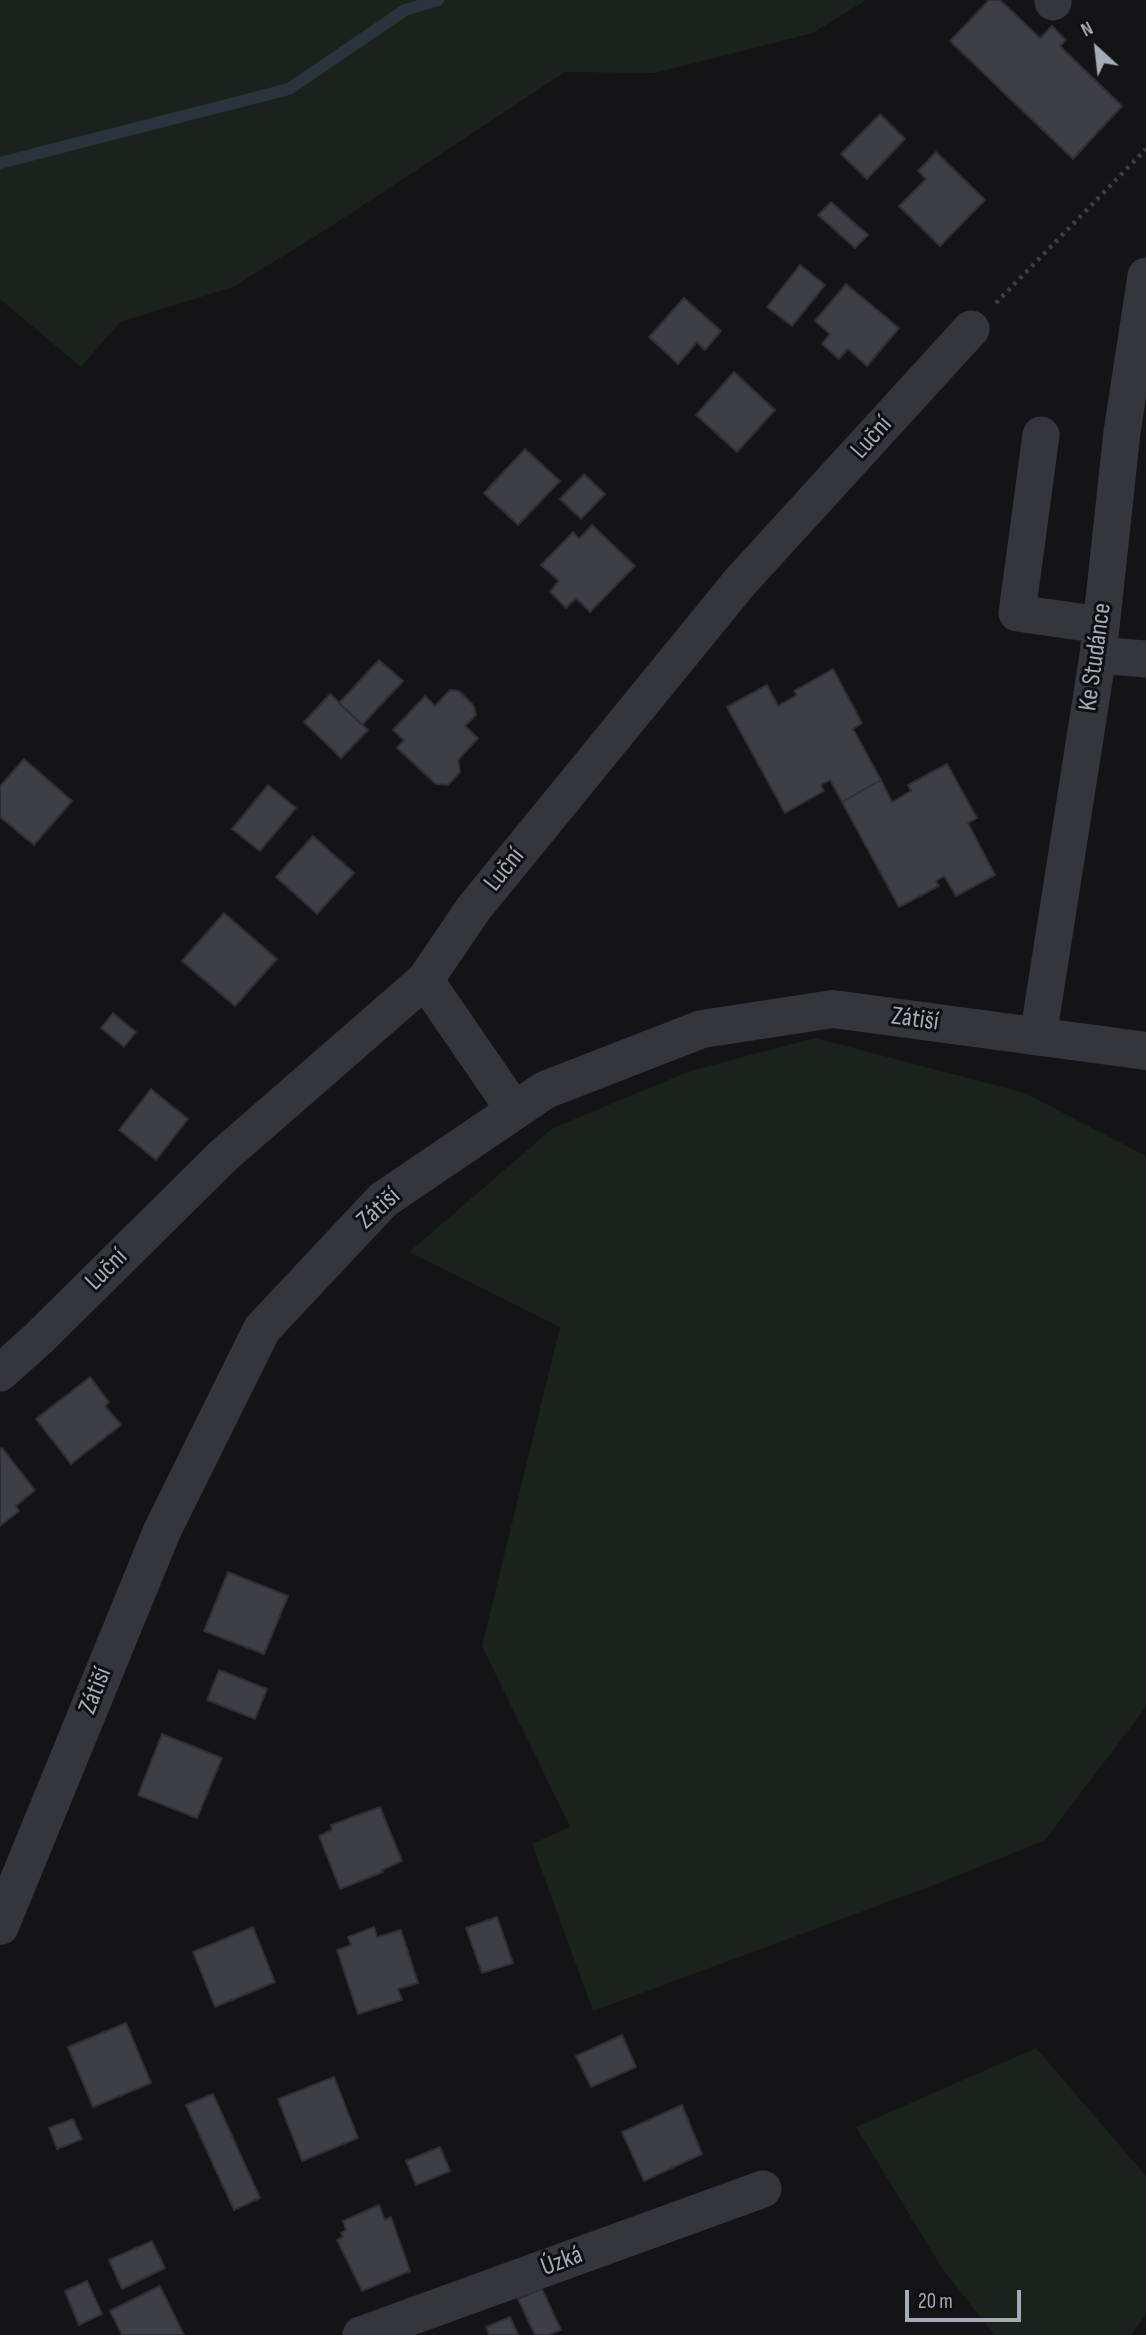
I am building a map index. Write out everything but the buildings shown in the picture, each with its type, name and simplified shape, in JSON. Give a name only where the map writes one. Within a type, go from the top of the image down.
[{"type":"street","name":"Ke Studánce","points":[[1038,1037],[1100,640],[1122,432],[1145,291]]},
{"type":"street","name":"Luční","points":[[0,1373],[38,1339],[223,1156],[425,980],[474,908],[740,582],[971,328]]},
{"type":"street","points":[[1041,435],[1017,613],[1100,640],[1146,659]]},
{"type":"street","points":[[425,980],[515,1111]]},
{"type":"street","name":"Zátiší","points":[[0,1926],[162,1531],[262,1328],[383,1200],[545,1090],[702,1029],[833,1009],[1146,1051]]},
{"type":"street","name":"Úzká","points":[[361,2335],[763,2189]]},
{"type":"path","points":[[971,328],[1146,149]]},
{"type":"shaded area","points":[[0,0],[866,0],[813,33],[655,73],[565,72],[330,227],[233,287],[120,322],[81,367],[0,299]]},
{"type":"shaded area","points":[[815,1038],[1025,1093],[1146,1156],[1146,1707],[1045,1840],[942,1882],[593,2011],[532,1844],[570,1827],[482,1646],[560,1327],[409,1252],[553,1128],[690,1071]]},
{"type":"shaded area","points":[[1036,2048],[1146,2176],[1146,2315],[1131,2335],[994,2335],[942,2268],[856,2127]]},
{"type":"waterway","points":[[0,163],[289,89],[405,10],[438,0]]}]
